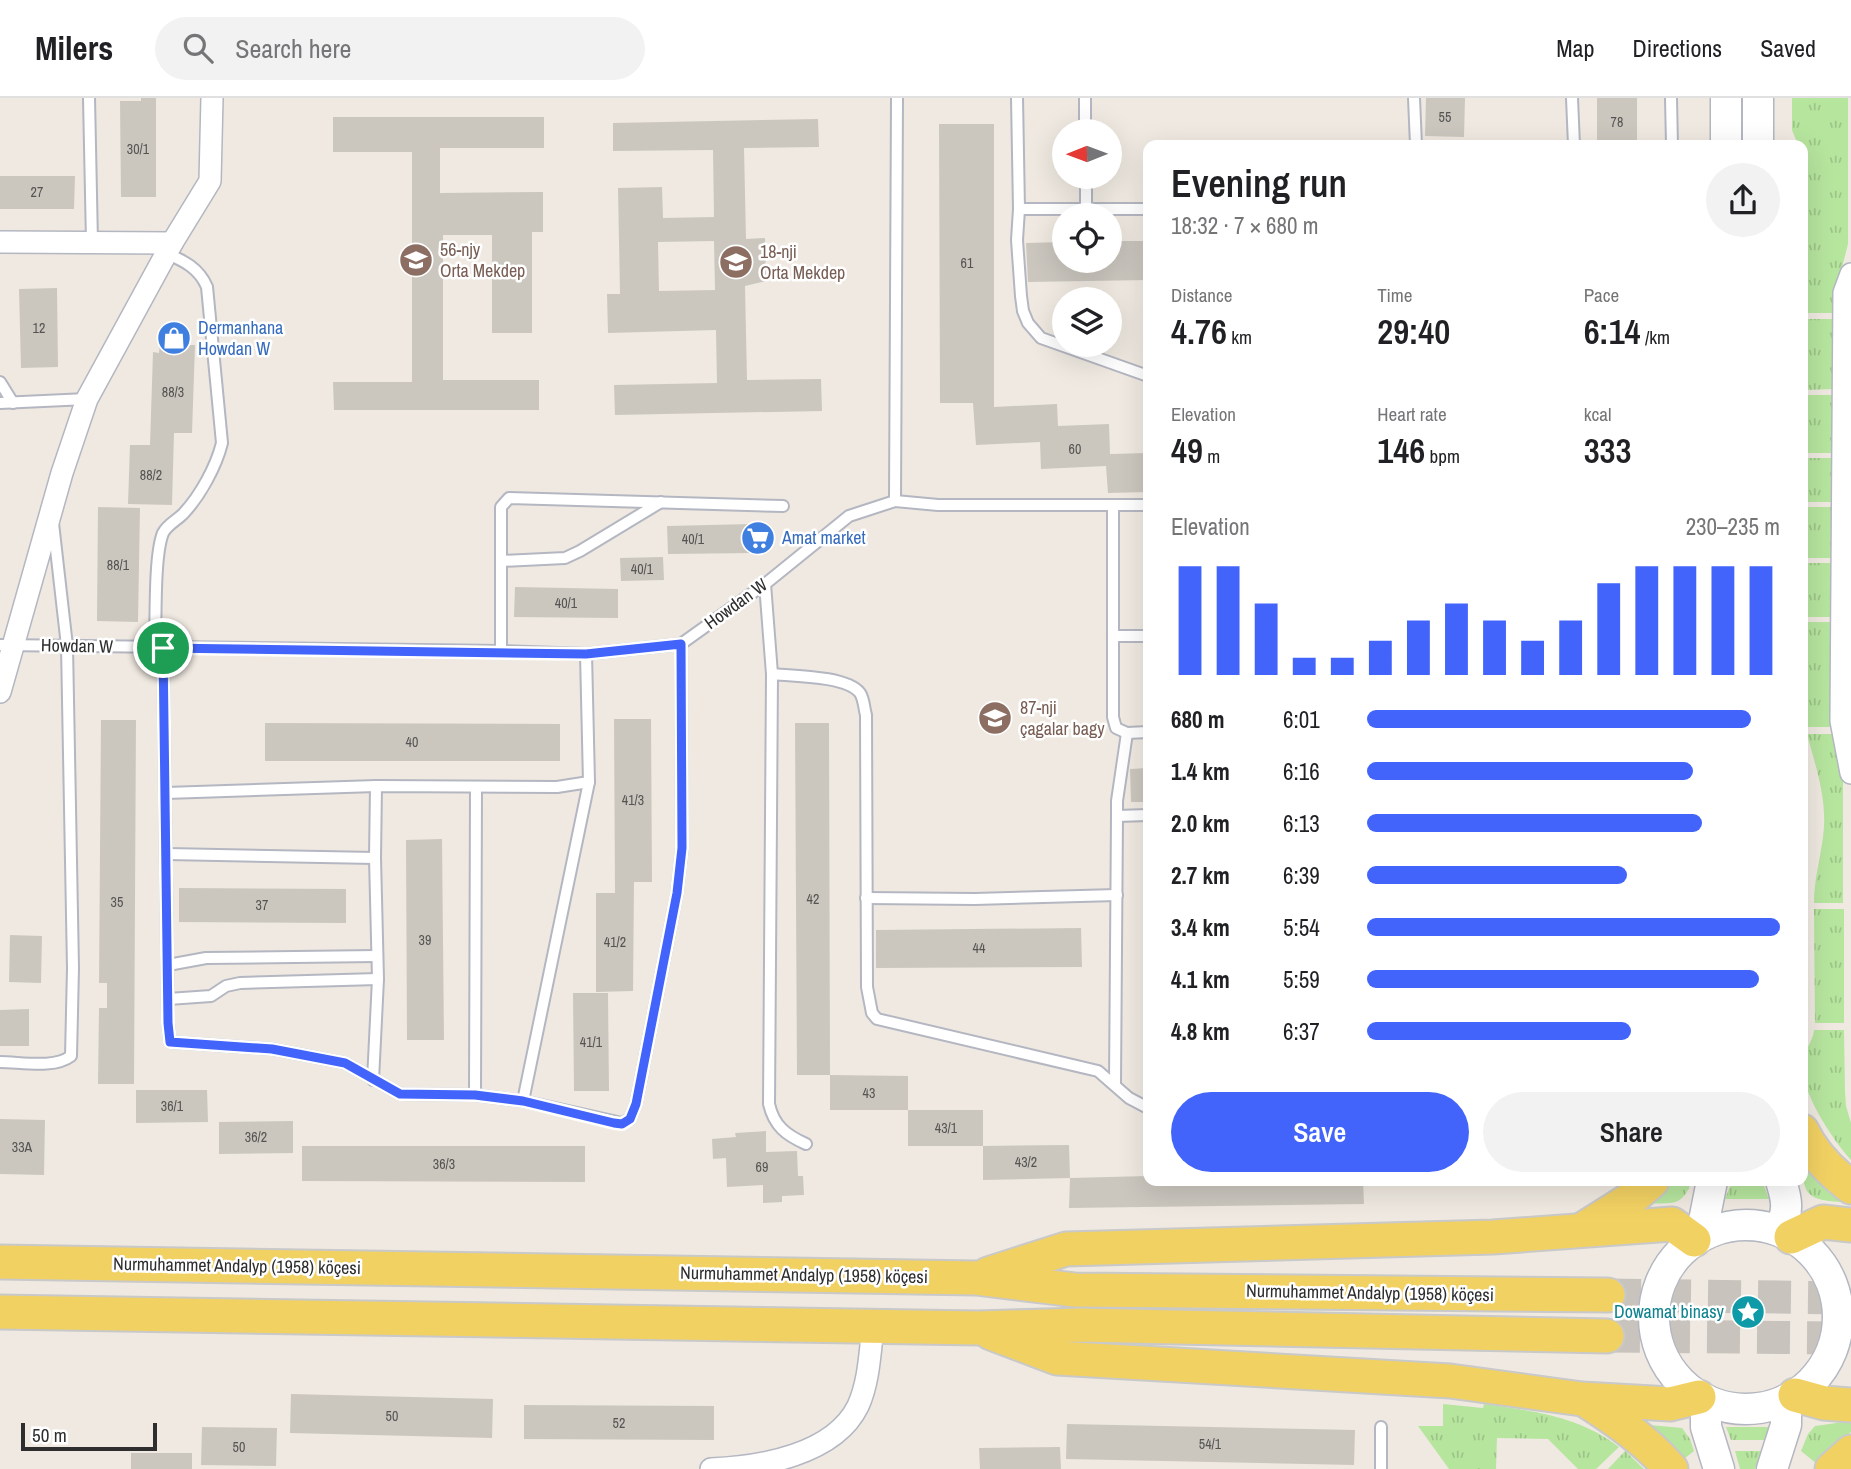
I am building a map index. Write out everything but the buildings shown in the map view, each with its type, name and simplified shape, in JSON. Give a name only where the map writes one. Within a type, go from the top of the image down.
[{"type":"main road","points":[[1726,98],[1726,140]]},
{"type":"main road","points":[[1758,98],[1758,140]]},
{"type":"main road","points":[[1808,1140],[1821,1159],[1851,1187]]},
{"type":"main road","points":[[1581,1231],[1646,1186]]},
{"type":"main road","points":[[1698,1238],[1711,1186]]},
{"type":"main road","points":[[1783,1186],[1787,1199],[1786,1234]]},
{"type":"main road","points":[[1786,1234],[1823,1222],[1851,1225]]},
{"type":"main road","points":[[976,1278],[1066,1249],[1493,1237],[1672,1224],[1698,1238]]},
{"type":"main road","points":[[1740,1224],[1767,1227],[1786,1234],[1816,1257],[1825,1269],[1836,1299],[1838,1315],[1835,1338],[1827,1361],[1813,1380],[1791,1398],[1766,1407],[1725,1407],[1702,1399],[1686,1388],[1666,1364],[1659,1350],[1653,1320],[1654,1304],[1664,1275],[1682,1250],[1698,1238],[1726,1226],[1740,1224]]},
{"type":"main road","name":"Nurmuhammet Andalyp (1958) köçesi","points":[[0,1262],[976,1278],[1075,1290],[1608,1295]]},
{"type":"main road","points":[[0,1312],[978,1328],[1080,1325],[1607,1336]]},
{"type":"main road","points":[[978,1328],[1057,1358],[1450,1381],[1583,1399],[1670,1404],[1702,1399]]},
{"type":"main road","points":[[1791,1398],[1851,1405]]},
{"type":"main road","points":[[1772,1469],[1786,1425],[1791,1398]]},
{"type":"main road","points":[[1583,1399],[1649,1446],[1671,1469]]},
{"type":"main road","points":[[1702,1399],[1706,1427],[1719,1469]]},
{"type":"main road","points":[[1832,1469],[1851,1452]]},
{"type":"street","name":"Howdan W","points":[[0,692],[6,645],[87,399],[169,248],[210,181],[212,98]]},
{"type":"street","points":[[0,242],[92,242],[169,248]]},
{"type":"street","points":[[1849,287],[1841,721],[1849,748],[1851,773]]},
{"type":"street","points":[[711,1469],[745,1468],[813,1448],[837,1434],[858,1406],[869,1364],[873,1326]]},
{"type":"lane","points":[[89,98],[92,242]]},
{"type":"lane","points":[[895,501],[897,98]]},
{"type":"lane","points":[[1017,98],[1017,240],[1021,296],[1028,323],[1041,338],[1143,374]]},
{"type":"lane","points":[[1085,98],[1085,119]]},
{"type":"lane","points":[[1415,98],[1416,140]]},
{"type":"lane","points":[[1572,98],[1574,140]]},
{"type":"lane","points":[[1671,98],[1672,140]]},
{"type":"lane","points":[[1019,209],[1052,208]]},
{"type":"lane","points":[[1122,208],[1143,209]]},
{"type":"lane","points":[[169,248],[202,275],[207,287],[222,443],[218,459],[191,504],[164,530],[160,547],[159,648],[166,793],[170,1042],[284,1052],[345,1063],[400,1094],[475,1095],[523,1101],[622,1124],[630,1119],[636,1104],[680,871],[681,644]]},
{"type":"lane","points":[[0,382],[13,402]]},
{"type":"lane","points":[[0,403],[87,399]]},
{"type":"lane","points":[[501,651],[501,507],[509,498],[783,506]]},
{"type":"lane","name":"Howdan W","points":[[6,645],[586,654],[681,644],[765,584],[849,516],[895,501],[938,505],[1143,505]]},
{"type":"lane","points":[[501,561],[565,558],[662,502]]},
{"type":"lane","points":[[1113,505],[1113,717],[1116,728],[1127,733],[1143,732]]},
{"type":"lane","points":[[0,1062],[53,1063],[71,1056],[73,968],[67,646],[52,509]]},
{"type":"lane","points":[[765,584],[772,674],[769,1104],[772,1118],[780,1130],[806,1144]]},
{"type":"lane","points":[[1114,636],[1143,636]]},
{"type":"lane","points":[[523,1101],[589,782],[586,654]]},
{"type":"lane","points":[[772,674],[833,680],[853,686],[862,696],[866,715],[867,987],[872,1013],[877,1019],[1098,1071],[1129,1098],[1143,1105]]},
{"type":"lane","points":[[1115,1084],[1116,801],[1127,733]]},
{"type":"lane","points":[[166,793],[376,786],[557,787],[589,782]]},
{"type":"lane","points":[[373,1080],[378,979],[376,786]]},
{"type":"lane","points":[[475,1095],[476,788]]},
{"type":"lane","points":[[1117,816],[1143,815]]},
{"type":"lane","points":[[167,854],[375,858]]},
{"type":"lane","points":[[866,898],[975,899],[1117,895]]},
{"type":"lane","points":[[168,965],[206,958],[377,956]]},
{"type":"lane","points":[[168,999],[211,996],[226,986],[240,983],[378,979]]},
{"type":"lane","points":[[1381,1427],[1381,1469]]},
{"type":"green space","points":[[1792,98],[1848,98],[1848,244],[1836,291],[1836,313],[1808,313],[1808,140],[1796,140],[1792,130]]},
{"type":"green space","points":[[1808,319],[1836,319],[1835,389],[1808,390]]},
{"type":"green space","points":[[1808,395],[1835,395],[1835,453],[1808,453]]},
{"type":"green space","points":[[1808,458],[1835,458],[1835,502],[1808,502]]},
{"type":"green space","points":[[1808,507],[1835,507],[1834,558],[1808,558]]},
{"type":"green space","points":[[1808,563],[1834,563],[1834,617],[1808,617]]},
{"type":"green space","points":[[1808,622],[1834,622],[1833,727],[1808,727]]},
{"type":"green space","points":[[1808,734],[1835,734],[1843,781],[1843,903],[1814,903],[1824,824],[1820,785]]},
{"type":"green space","points":[[1814,909],[1844,909],[1844,1023],[1815,1023]]},
{"type":"green space","points":[[1814,1030],[1844,1030],[1845,1092],[1851,1123],[1851,1160],[1835,1140],[1808,1091],[1808,1047]]},
{"type":"green space","points":[[1808,1163],[1841,1202],[1819,1199],[1808,1192],[1805,1186],[1808,1186]]},
{"type":"green space","points":[[1665,1186],[1690,1186],[1680,1200],[1647,1204]]},
{"type":"green space","points":[[1730,1186],[1764,1186],[1769,1199],[1725,1199]]},
{"type":"green space","points":[[1443,1404],[1483,1408],[1484,1404],[1555,1417],[1588,1428],[1619,1447],[1596,1469],[1578,1469],[1548,1439],[1497,1438],[1496,1469],[1449,1469],[1418,1426],[1443,1426]]},
{"type":"green space","points":[[1851,1421],[1851,1432],[1817,1464],[1801,1451],[1808,1434],[1815,1426]]},
{"type":"green space","points":[[1650,1425],[1682,1428],[1694,1451],[1684,1459]]},
{"type":"green space","points":[[1726,1427],[1771,1427],[1765,1440],[1731,1440]]},
{"type":"green space","points":[[1625,1451],[1644,1469],[1608,1469]]},
{"type":"green space","points":[[1735,1451],[1761,1451],[1755,1469],[1740,1469]]},
{"type":"tunnel","points":[[1608,1295],[1851,1298]]},
{"type":"tunnel","points":[[1607,1336],[1851,1338]]},
{"type":"place","name":"56-njy Orta Mekdep","points":[[416,260]]},
{"type":"place","name":"18-nji Orta Mekdep","points":[[736,262]]},
{"type":"place","name":"Dermanhana Howdan W","points":[[174,338]]},
{"type":"place","name":"Amat market","points":[[758,538]]},
{"type":"place","name":"87-nji çagalar bagy","points":[[995,718]]},
{"type":"place","name":"Dowamat binasy","points":[[1748,1312]]},
{"type":"route","points":[[681,644],[682,848],[677,893],[646,1059],[630,1119],[622,1124],[614,1123],[523,1101],[475,1095],[400,1094],[345,1063],[272,1049],[170,1042],[163,648],[586,654],[681,644]]}]
